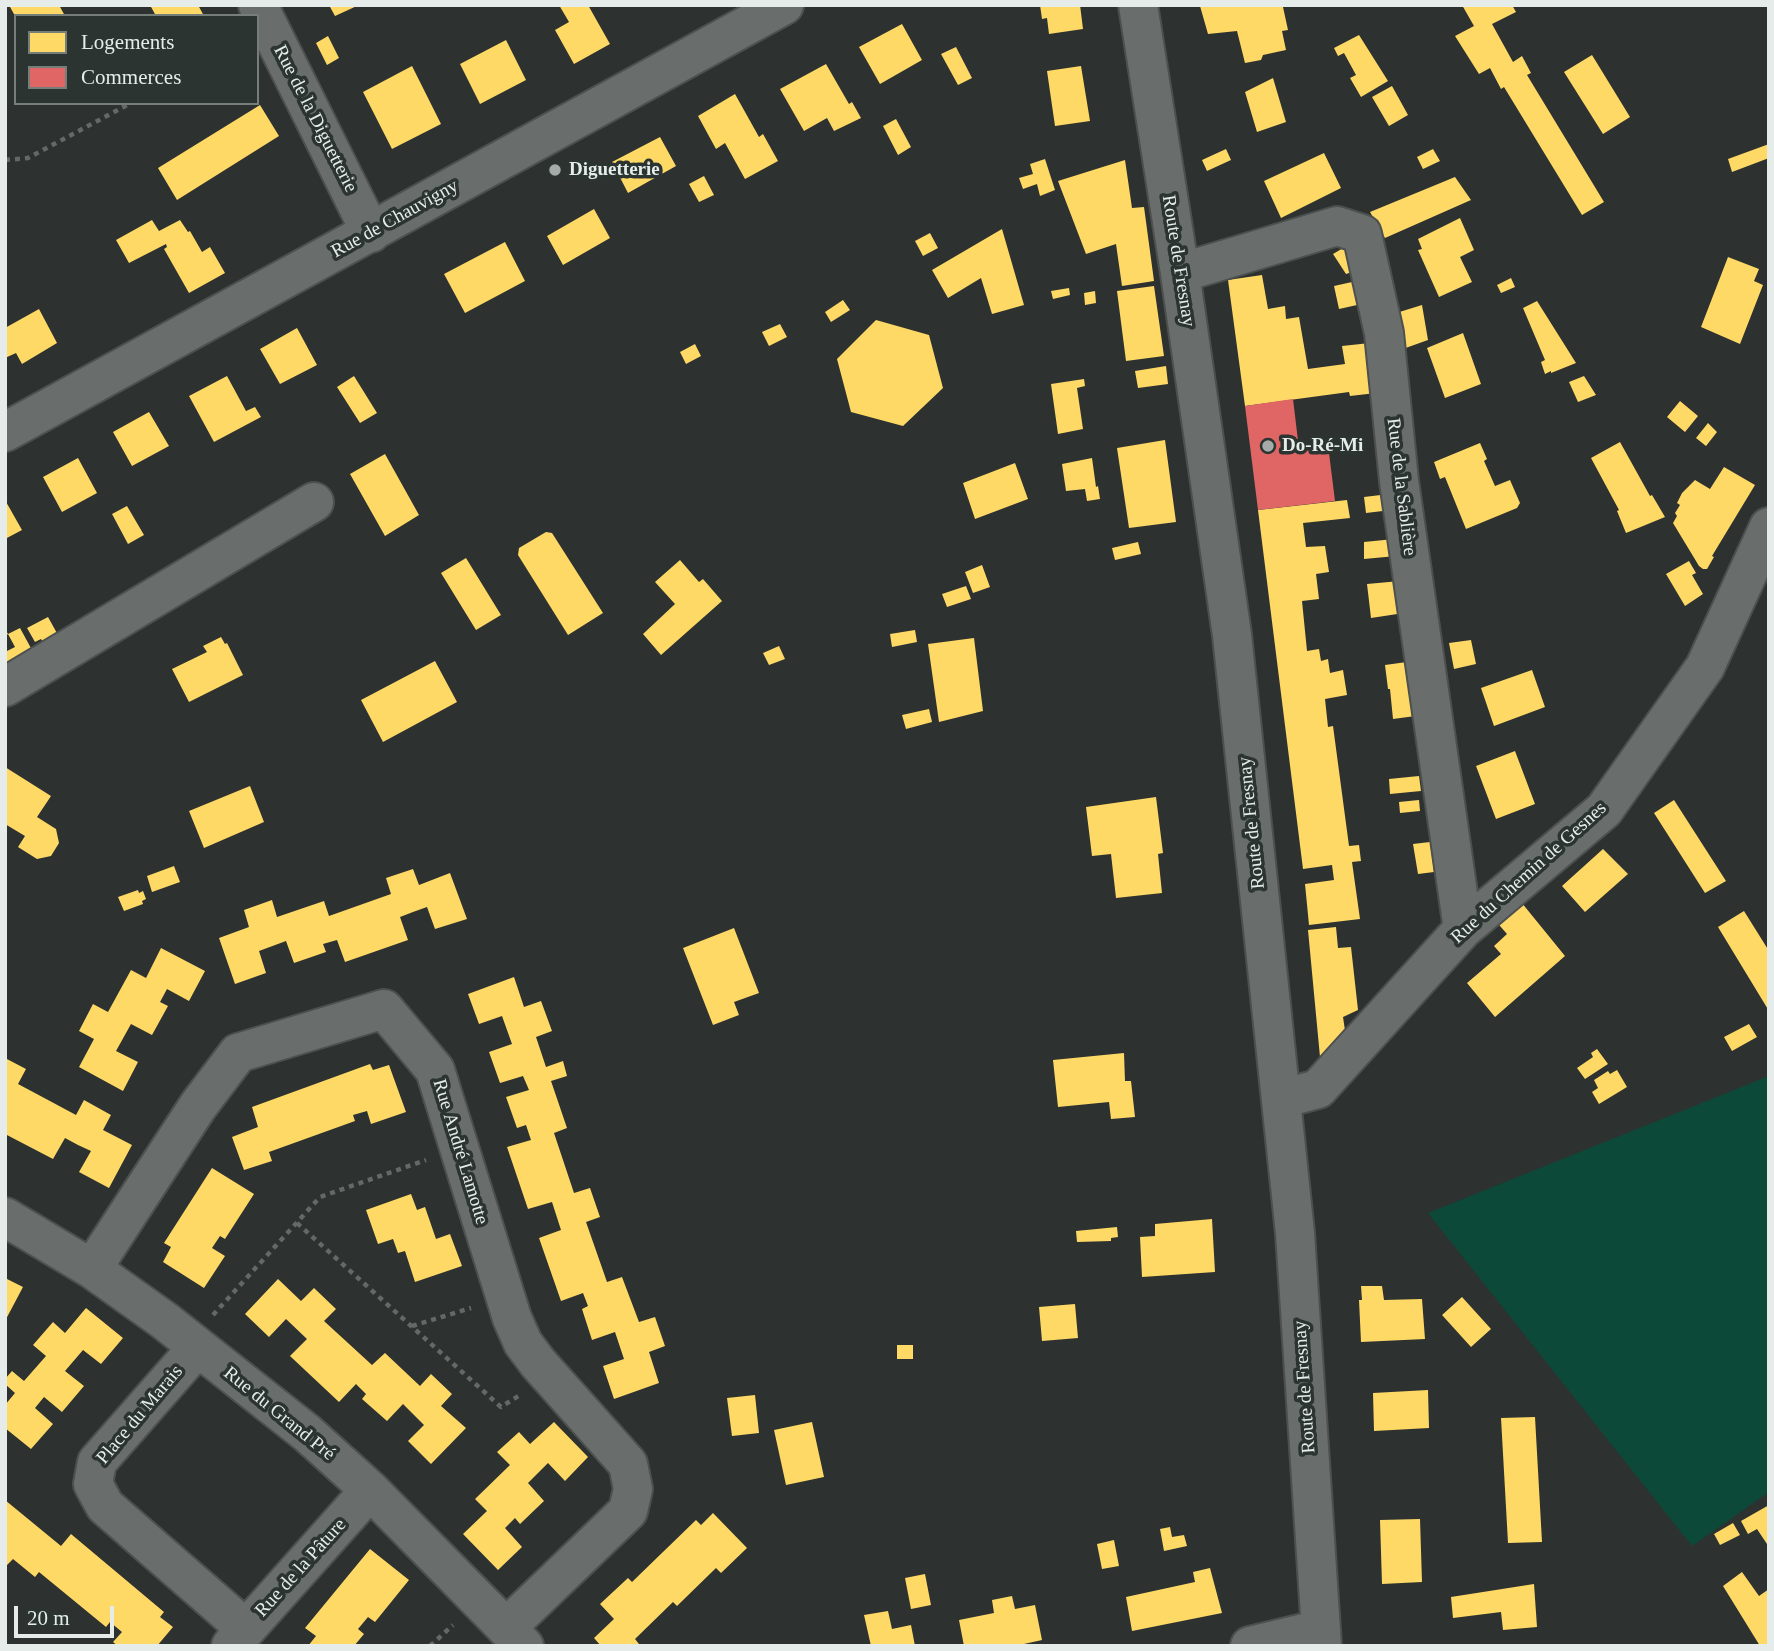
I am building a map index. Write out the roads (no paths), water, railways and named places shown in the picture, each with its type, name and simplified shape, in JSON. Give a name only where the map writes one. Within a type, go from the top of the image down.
[{"type":"street","name":"Rue de la Diguetterie","points":[[258,5],[372,233]]},
{"type":"street","name":"Rue de Chauvigny","points":[[5,432],[784,5]]},
{"type":"street","name":"Route de Fresnay","points":[[1138,5],[1232,635],[1296,1233],[1321,1637]]},
{"type":"street","name":"Rue de la Sablière","points":[[1180,273],[1337,226],[1362,234],[1384,333],[1399,481],[1462,929]]},
{"type":"street","points":[[5,687],[314,502]]},
{"type":"street","name":"Rue du Chemin de Gesnes","points":[[1280,1099],[1318,1089],[1462,929],[1604,810],[1705,667],[1769,527]]},
{"type":"street","name":"Rue André Lamotte","points":[[92,1269],[198,1106],[238,1053],[384,1009],[435,1070],[505,1297],[523,1343],[628,1464],[633,1489],[628,1511],[515,1637]]},
{"type":"street","name":"Rue du Grand Pré","points":[[5,1217],[92,1269],[165,1321],[307,1433],[370,1490],[515,1637]]},
{"type":"street","name":"Place du Marais","points":[[193,1344],[97,1462],[93,1484],[105,1506],[239,1637]]},
{"type":"street","name":"Rue de la Pâture","points":[[239,1637],[370,1490]]},
{"type":"street","points":[[1250,1646],[1321,1637]]},
{"type":"place","name":"Diguetterie","points":[[555,170]]},
{"type":"place","name":"Do-Ré-Mi","points":[[1268,446]]}]
